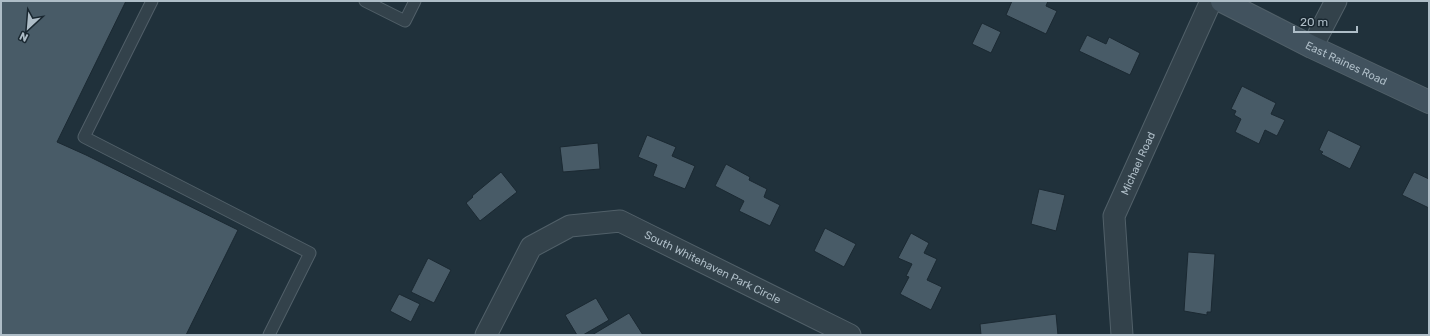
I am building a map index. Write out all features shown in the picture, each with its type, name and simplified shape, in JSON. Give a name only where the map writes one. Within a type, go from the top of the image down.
[{"type":"main road","name":"East Raines Road","points":[[1222,1],[1312,47],[1429,102]]},
{"type":"street","name":"Michael Road","points":[[1122,335],[1114,216],[1211,1]]},
{"type":"street","points":[[1312,47],[1336,1]]},
{"type":"street","name":"South Whitehaven Park Circle","points":[[486,335],[531,246],[570,226],[620,222],[850,335]]},
{"type":"lane","points":[[152,1],[84,137],[310,253],[269,335]]},
{"type":"lane","points":[[365,1],[406,21],[415,1]]},
{"type":"building","points":[[1,1],[126,1],[57,142],[238,230],[186,335],[1,335]]},
{"type":"building","points":[[1012,1],[1048,1],[1046,6],[1057,11],[1046,34],[1006,15]]},
{"type":"building","points":[[982,23],[1001,32],[991,53],[972,44]]},
{"type":"building","points":[[1087,35],[1106,44],[1109,37],[1140,53],[1130,75],[1079,51]]},
{"type":"building","points":[[1242,86],[1276,103],[1271,114],[1285,120],[1277,136],[1265,130],[1259,144],[1235,132],[1241,119],[1234,115],[1236,111],[1231,109]]},
{"type":"building","points":[[1328,130],[1361,146],[1350,169],[1321,154],[1323,152],[1319,150]]},
{"type":"building","points":[[647,135],[676,147],[672,156],[695,166],[685,189],[653,176],[657,165],[638,157]]},
{"type":"building","points":[[598,143],[600,169],[563,172],[560,147]]},
{"type":"building","points":[[726,164],[750,177],[749,180],[767,189],[764,197],[780,205],[770,226],[739,211],[744,201],[715,186]]},
{"type":"building","points":[[501,172],[517,192],[480,221],[466,203],[473,197],[472,196]]},
{"type":"building","points":[[1414,172],[1429,179],[1429,208],[1402,195]]},
{"type":"building","points":[[1039,189],[1065,195],[1056,231],[1031,224]]},
{"type":"building","points":[[825,228],[856,244],[844,267],[814,251]]},
{"type":"building","points":[[911,233],[929,243],[924,253],[937,259],[927,280],[942,287],[931,310],[900,294],[909,277],[906,276],[912,264],[898,258]]},
{"type":"building","points":[[1188,252],[1215,254],[1211,312],[1207,312],[1207,315],[1184,311]]},
{"type":"building","points":[[428,258],[451,270],[434,303],[411,292]]},
{"type":"building","points":[[399,294],[420,304],[411,322],[390,311]]},
{"type":"building","points":[[596,298],[609,320],[583,335],[577,335],[565,315]]},
{"type":"building","points":[[629,313],[643,335],[592,335]]},
{"type":"building","points":[[1056,314],[1058,335],[981,335],[980,324]]}]
